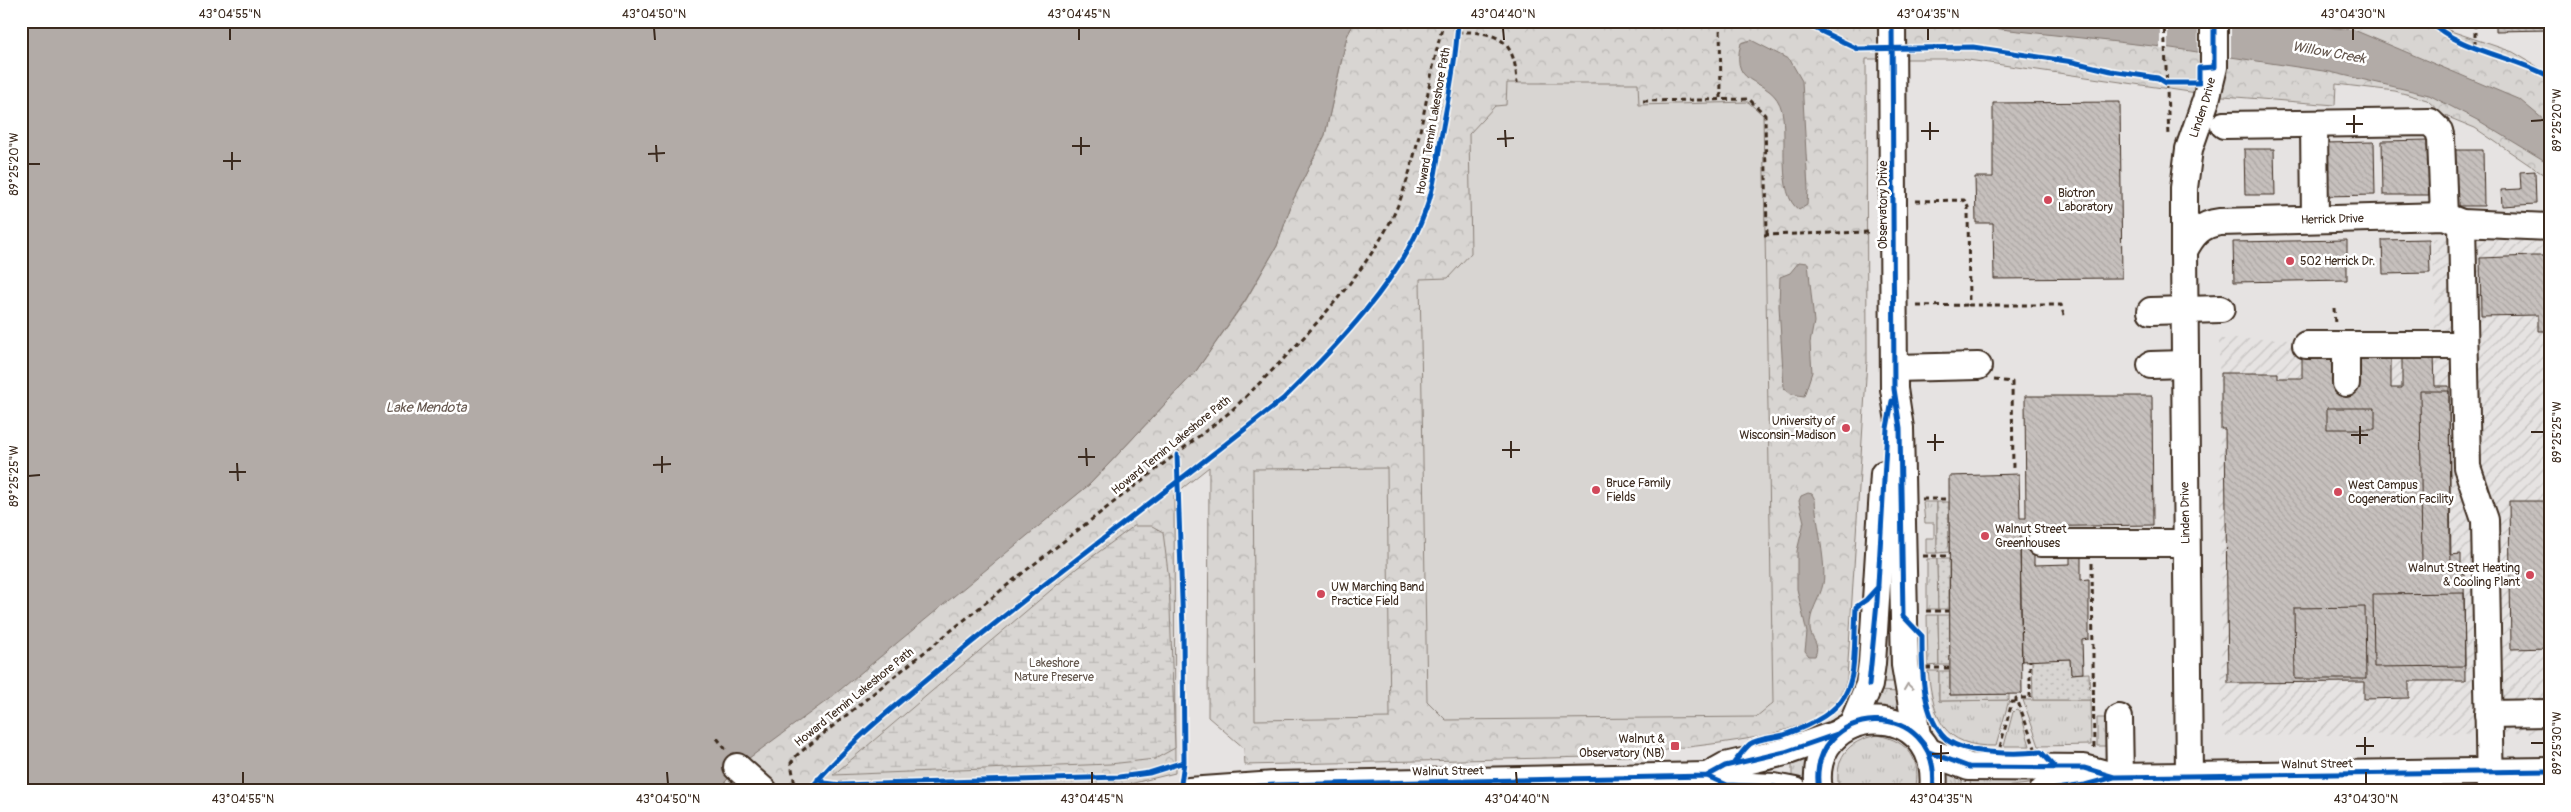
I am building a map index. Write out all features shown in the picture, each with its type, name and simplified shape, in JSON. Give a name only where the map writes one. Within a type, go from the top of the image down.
[{"type":"street","name":"Observatory Drive","points":[[1892,21],[1894,379],[1900,428],[1906,665],[1923,744],[1935,774],[1933,791]]},
{"type":"street","name":"Linden Drive","points":[[2189,776],[2184,311],[2192,240],[2184,188],[2189,149],[2206,100],[2215,62],[2214,21]]},
{"type":"street","points":[[2224,125],[2430,122],[2435,125],[2441,139],[2453,219],[2464,345],[2467,467],[2485,520],[2490,781]]},
{"type":"street","points":[[2314,124],[2315,219]]},
{"type":"street","name":"Herrick Drive","points":[[2192,240],[2209,223],[2220,222],[2315,219],[2453,219],[2550,227]]},
{"type":"street","points":[[2151,311],[2221,309]]},
{"type":"street","points":[[2306,345],[2464,345]]},
{"type":"street","points":[[2346,345],[2346,383]]},
{"type":"street","points":[[2151,365],[2184,364]]},
{"type":"street","points":[[1894,379],[1984,373]]},
{"type":"street","name":"Observatory Drive","points":[[1819,791],[1818,769],[1825,750],[1844,729],[1869,685],[1887,428],[1894,379]]},
{"type":"street","points":[[2040,543],[2119,552],[2186,543]]},
{"type":"street","points":[[2488,714],[2550,714]]},
{"type":"street","points":[[2117,777],[2120,718]]},
{"type":"street","name":"Walnut Street","points":[[1707,776],[1725,766],[1785,752],[1868,720],[1886,720],[1902,725],[1923,744],[1969,767],[2044,757],[2117,777]]},
{"type":"street","points":[[737,767],[764,791]]},
{"type":"street","name":"Walnut Street","points":[[2043,791],[2085,785],[2117,777],[2189,776],[2390,782],[2490,781],[2550,771]]},
{"type":"street","name":"Walnut Street","points":[[1189,791],[1275,785],[1707,776],[1727,784],[1774,787],[1795,791]]},
{"type":"path","points":[[1720,21],[1721,99]]},
{"type":"path","points":[[1858,21],[1858,27]]},
{"type":"path","points":[[2164,21],[2166,83]]},
{"type":"path","points":[[2449,36],[2455,21]]},
{"type":"path","points":[[2475,24],[2475,46]]},
{"type":"path","points":[[1457,29],[1491,34],[1501,40],[1511,50],[1516,62],[1517,83]]},
{"type":"path","points":[[2468,44],[2484,49]]},
{"type":"path","points":[[2158,78],[2166,83],[2190,83]]},
{"type":"path","points":[[1643,101],[1750,99],[1765,115],[1766,235],[1870,232]]},
{"type":"path","points":[[1916,201],[1964,200],[1968,207],[1969,306]]},
{"type":"path","points":[[1917,306],[2061,305],[2064,315]]},
{"type":"path","points":[[1984,373],[2012,382],[2013,470]]},
{"type":"path","points":[[1177,455],[1178,464]]},
{"type":"path","points":[[1919,499],[1949,499]]},
{"type":"path","points":[[1923,556],[1949,556]]},
{"type":"path","points":[[2092,563],[2094,753]]},
{"type":"path","points":[[1923,611],[1950,612]]},
{"type":"path","points":[[2008,752],[1999,752],[2012,702],[2016,702],[2016,698],[2030,698],[2030,660]]},
{"type":"path","points":[[1923,661],[1924,676]]},
{"type":"path","points":[[1923,668],[1950,668]]},
{"type":"path","points":[[2016,702],[2018,702],[2044,757]]},
{"type":"path","points":[[2027,752],[2044,757]]},
{"type":"shaded area","name":"University of Wisconsin-Madison","points":[[1355,21],[2550,21],[2550,791],[718,791],[1246,300],[1325,135]]},
{"type":"shaded area","name":"West Campus Cogeneration Facility","points":[[2550,237],[2550,733],[2222,736],[2219,339],[2435,338],[2433,238]]},
{"type":"green space","name":"Lakeshore Nature Preserve","points":[[1355,21],[2438,21],[2445,29],[2513,52],[2550,74],[2550,179],[2475,128],[2443,115],[2427,100],[2395,91],[2336,84],[2335,105],[2211,95],[1961,59],[1866,59],[1867,361],[1847,678],[1841,694],[1830,708],[1811,720],[1763,736],[1634,756],[1245,765],[1244,748],[1208,717],[1209,467],[1174,495],[1175,773],[1101,791],[718,791],[737,767],[1090,484],[1196,371],[1246,300],[1277,246],[1293,200],[1325,135],[1347,36]]},
{"type":"green space","name":"Bruce Family Fields","points":[[1507,83],[1638,83],[1639,105],[1748,102],[1763,115],[1773,703],[1756,717],[1446,720],[1427,701],[1420,279],[1448,278],[1471,253],[1469,134],[1495,106],[1506,105]]},
{"type":"green space","name":"UW Marching Band Practice Field","points":[[1387,468],[1390,718],[1255,720],[1253,469]]},
{"type":"green space","points":[[1923,502],[1937,502],[1937,553],[1926,553],[1926,538],[1934,538],[1934,523],[1925,523]]},
{"type":"green space","points":[[1937,502],[1949,502],[1949,552],[1937,553]]},
{"type":"green space","name":"Lakeshore Nature Preserve","points":[[1134,526],[1152,526],[1163,532],[1169,580],[1175,748],[1155,759],[1110,764],[833,775],[1077,568]]},
{"type":"green space","points":[[1889,530],[1898,682],[1880,682]]},
{"type":"green space","points":[[1927,559],[1937,559],[1938,609],[1927,609]]},
{"type":"green space","points":[[1937,559],[1949,559],[1949,609],[1938,609]]},
{"type":"green space","points":[[1927,615],[1938,615],[1939,665],[1928,666]]},
{"type":"green space","points":[[1938,615],[1950,615],[1950,665],[1939,665]]},
{"type":"green space","points":[[2070,659],[2071,674],[2089,673],[2090,700],[2033,700],[2032,660]]},
{"type":"green space","points":[[1928,671],[1939,671],[1939,701],[2009,700],[1996,746],[1978,745],[1963,741],[1952,735],[1944,727],[1934,703]]},
{"type":"green space","points":[[1939,671],[1950,671],[1950,695],[2009,694],[2009,700],[1939,701]]},
{"type":"green space","points":[[1877,691],[1900,692],[1903,711],[1870,708]]},
{"type":"green space","points":[[2023,700],[2090,700],[2091,745],[2039,746]]},
{"type":"green space","points":[[2016,709],[2020,711],[2030,746],[2004,746],[2013,712]]},
{"type":"green space","points":[[2097,718],[2111,718],[2111,746],[2097,746]]},
{"type":"green space","points":[[1878,735],[1898,742],[1911,754],[1917,770],[1915,791],[1839,791],[1838,769],[1845,753],[1858,742]]},
{"type":"green space","points":[[1810,752],[1809,784],[1792,779],[1792,759]]},
{"type":"green space","points":[[1947,768],[1962,773],[1962,791],[1946,791]]},
{"type":"green space","points":[[1970,779],[2067,779],[1971,791]]},
{"type":"water","name":"Lake Mendota","points":[[21,21],[1355,21],[1347,36],[1325,135],[1293,200],[1277,246],[1246,299],[1196,371],[1090,484],[829,699],[737,767],[718,791],[21,791]]},
{"type":"water","name":"Willow Creek","points":[[1954,21],[2272,21],[2354,30],[2520,100],[2550,125],[2550,164],[2481,122],[2429,95],[2330,72],[2171,48],[2001,29]]},
{"type":"water","points":[[1751,40],[1790,60],[1802,81],[1808,189],[1807,205],[1799,210],[1787,192],[1782,111],[1777,99],[1762,86],[1753,82],[1741,69],[1739,58],[1741,43]]},
{"type":"water","points":[[1799,262],[1808,263],[1814,322],[1810,343],[1812,372],[1804,396],[1791,394],[1784,388],[1779,306],[1780,277],[1790,273]]},
{"type":"water","points":[[1808,493],[1812,494],[1815,500],[1824,566],[1823,584],[1810,622],[1810,632],[1817,648],[1815,656],[1809,656],[1805,651],[1807,633],[1797,589],[1797,551],[1804,522],[1799,501],[1801,496]]},
{"type":"pier","points":[[2160,21],[2168,21],[2168,50],[2160,49]]},
{"type":"pier","points":[[2198,21],[2231,21],[2231,59],[2198,54]]},
{"type":"building","points":[[2496,21],[2550,21],[2550,30],[2496,31]]},
{"type":"building","name":"Biotron Laboratory","points":[[2120,102],[2122,278],[1994,279],[1993,223],[1976,223],[1975,177],[1993,177],[1993,103]]},
{"type":"building","points":[[2428,140],[2429,195],[2383,195],[2382,141]]},
{"type":"building","points":[[2374,142],[2375,195],[2323,196],[2323,143]]},
{"type":"building","points":[[2244,149],[2274,149],[2275,195],[2245,195]]},
{"type":"building","points":[[2452,150],[2483,150],[2484,206],[2452,206]]},
{"type":"building","points":[[2535,171],[2536,204],[2502,206],[2501,190],[2521,189],[2520,172]]},
{"type":"building","name":"502 Herrick Dr.","points":[[2429,239],[2430,273],[2383,274],[2382,240]]},
{"type":"building","name":"502 Herrick Dr.","points":[[2347,240],[2347,280],[2234,282],[2233,242]]},
{"type":"building","points":[[2550,256],[2550,331],[2538,331],[2538,315],[2481,316],[2480,258]]},
{"type":"building","name":"West Campus Cogeneration Facility","points":[[2402,355],[2434,355],[2435,386],[2449,386],[2450,555],[2461,554],[2461,575],[2464,574],[2465,681],[2409,681],[2409,698],[2364,699],[2364,682],[2228,683],[2225,429],[2221,429],[2221,373],[2278,373],[2278,378],[2302,378],[2302,358],[2335,358],[2335,388],[2359,388],[2359,357],[2391,357],[2391,388],[2402,388]]},
{"type":"building","points":[[2420,391],[2449,391],[2451,566],[2422,566]]},
{"type":"building","name":"Walnut Street Greenhouses","points":[[2025,396],[2152,396],[2153,525],[2020,527],[2022,694],[1950,695],[1949,476],[2019,474],[2020,518],[2026,518]]},
{"type":"building","points":[[2327,408],[2375,408],[2375,429],[2327,429]]},
{"type":"building","name":"Walnut Street Heating & Cooling Plant","points":[[2509,501],[2550,501],[2550,648],[2511,649]]},
{"type":"building","points":[[2034,545],[2034,565],[2070,564],[2070,554],[2081,554],[2081,580],[2089,579],[2089,639],[2082,640],[2083,673],[2071,674],[2070,659],[2022,661],[2020,546]]},
{"type":"building","points":[[2464,593],[2465,666],[2374,667],[2373,594]]},
{"type":"building","points":[[2365,607],[2366,679],[2295,679],[2294,608]]},
{"type":"cycle path","name":"Howard Temin Lakeshore Path","points":[[809,791],[841,755],[894,706],[1033,594],[1283,399],[1344,336],[1383,288],[1400,263],[1425,212],[1435,176],[1451,80],[1458,21]]},
{"type":"cycle path","points":[[1800,21],[1858,49],[1973,47],[2073,62],[2111,71],[2158,78],[2166,83],[2199,83],[2199,68],[2214,67],[2214,21]]},
{"type":"cycle path","points":[[1892,21],[1894,389],[1900,428],[1903,616],[1922,636],[1923,676],[1927,704],[1932,718],[1946,739],[1965,748],[1978,751],[2005,753],[2041,752],[2056,768]]},
{"type":"cycle path","points":[[2430,21],[2456,39],[2550,77]]},
{"type":"cycle path","points":[[1869,685],[1877,602],[1887,428],[1892,401]]},
{"type":"cycle path","name":"Howard Temin Lakeshore Path","points":[[1177,455],[1183,630],[1184,762],[1180,791]]},
{"type":"cycle path","points":[[1733,764],[1753,742],[1784,735],[1810,724],[1828,713],[1840,702],[1848,688],[1852,673],[1856,607],[1866,600],[1878,587]]},
{"type":"cycle path","points":[[1819,791],[1820,761],[1832,739],[1851,726],[1875,720],[1898,724],[1918,737],[1931,759],[1933,791]]},
{"type":"cycle path","points":[[1707,776],[1725,766],[1785,752],[1837,734]]},
{"type":"cycle path","points":[[1929,752],[1969,767],[2084,768],[2114,777]]},
{"type":"cycle path","points":[[818,779],[825,783],[841,785],[1119,777],[1149,773],[1184,762]]},
{"type":"cycle path","points":[[2043,791],[2085,785],[2114,777],[2550,771]]},
{"type":"cycle path","points":[[1189,791],[1275,785],[1707,776],[1727,785],[1774,787],[1795,791]]},
{"type":"place","name":"Biotron Laboratory","points":[[2048,200]]},
{"type":"place","name":"502 Herrick Dr.","points":[[2290,261]]},
{"type":"place","name":"University of Wisconsin-Madison","points":[[1846,428]]},
{"type":"place","name":"Bruce Family Fields","points":[[1596,490]]},
{"type":"place","name":"West Campus Cogeneration Facility","points":[[2338,492]]},
{"type":"place","name":"Walnut Street Greenhouses","points":[[1985,536]]},
{"type":"place","name":"Walnut Street Heating & Cooling Plant","points":[[2530,575]]},
{"type":"place","name":"UW Marching Band Practice Field","points":[[1321,594]]},
{"type":"place","name":"Walnut & Observatory (NB)","points":[[1675,746]]}]
